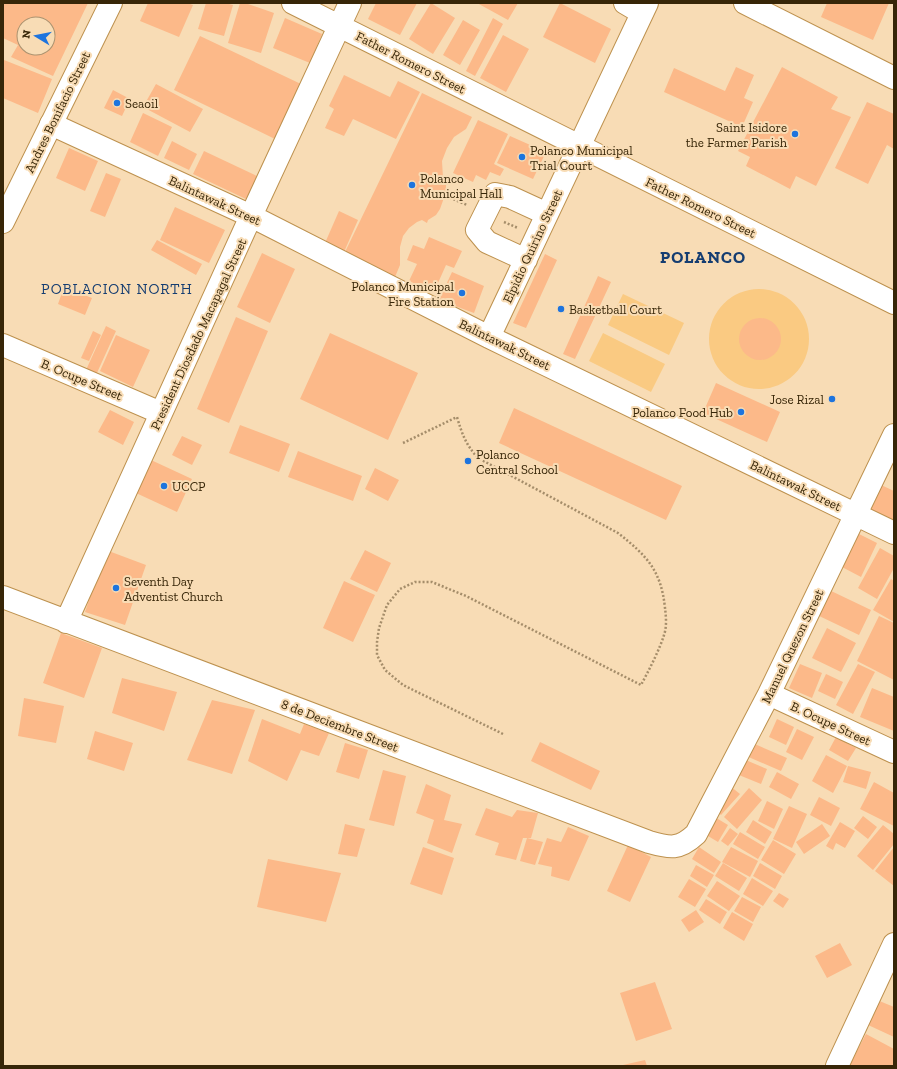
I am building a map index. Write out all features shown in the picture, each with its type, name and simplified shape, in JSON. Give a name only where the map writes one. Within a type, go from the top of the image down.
[{"type":"street","name":"Andres Bonifacio Street","points":[[3,222],[111,3]]},
{"type":"street","name":"Father Romero Street","points":[[293,3],[894,303]]},
{"type":"street","name":"President Diosdado Macapagal Street","points":[[66,622],[350,3]]},
{"type":"street","points":[[745,3],[894,78]]},
{"type":"street","name":"Elpidio Quirino Street","points":[[489,337],[579,146],[638,6]]},
{"type":"street","name":"Balintawak Street","points":[[51,124],[251,216],[489,337],[856,514],[894,534]]},
{"type":"street","points":[[526,260],[487,242],[477,230],[495,194],[510,196],[547,214]]},
{"type":"street","name":"B. Ocupe Street","points":[[3,345],[161,413]]},
{"type":"street","name":"Manuel Quezon Street","points":[[678,846],[687,842],[696,834],[769,694],[894,435]]},
{"type":"street","name":"8 de Deciembre Street","points":[[3,597],[649,842],[666,847],[678,846]]},
{"type":"street","name":"B. Ocupe Street","points":[[769,694],[894,752]]},
{"type":"street","points":[[837,1066],[894,944]]},
{"type":"path","points":[[403,443],[458,417],[461,432],[469,447],[478,458],[618,533],[639,550],[653,568],[663,590],[666,613],[665,634],[642,685],[466,596],[432,582],[415,582],[400,589],[387,605],[379,628],[377,655],[385,670],[403,685],[503,734]]},
{"type":"shaded area","points":[[759,289],[769,290],[787,297],[801,311],[808,329],[808,349],[801,367],[787,381],[769,388],[759,389],[749,388],[731,381],[717,367],[710,349],[709,339],[710,329],[717,311],[731,297],[749,290]]},
{"type":"shaded area","points":[[623,294],[684,323],[669,355],[608,325]]},
{"type":"shaded area","points":[[603,333],[665,364],[651,392],[589,361]]},
{"type":"building","points":[[3,3],[88,3],[53,76],[11,57],[16,48],[16,56],[56,56],[56,16],[16,16],[16,44],[3,38]]},
{"type":"building","points":[[148,3],[187,3],[193,5],[179,37],[140,21]]},
{"type":"building","points":[[206,3],[225,3],[233,5],[224,36],[198,29]]},
{"type":"building","points":[[240,3],[245,3],[274,13],[261,53],[228,43]]},
{"type":"building","points":[[376,3],[417,3],[400,35],[368,19]]},
{"type":"building","points":[[431,3],[455,18],[433,54],[409,39]]},
{"type":"building","points":[[477,3],[518,3],[508,20]]},
{"type":"building","points":[[560,3],[611,29],[595,63],[543,37]]},
{"type":"building","points":[[827,3],[889,3],[873,40],[821,17]]},
{"type":"building","points":[[285,18],[322,34],[310,63],[273,48]]},
{"type":"building","points":[[493,18],[503,24],[475,76],[466,71]]},
{"type":"building","points":[[463,20],[480,30],[460,65],[443,55]]},
{"type":"building","points":[[503,35],[529,49],[506,92],[480,78]]},
{"type":"building","points":[[200,36],[301,84],[275,139],[174,90]]},
{"type":"building","points":[[4,60],[52,79],[38,113],[3,98]]},
{"type":"building","points":[[736,67],[754,75],[744,98],[753,102],[742,127],[664,92],[674,68],[725,91]]},
{"type":"building","name":"Saint Isidore the Farmer Parish","points":[[782,67],[838,97],[831,109],[851,117],[816,186],[796,176],[790,189],[746,166],[750,157],[738,151]]},
{"type":"building","points":[[344,75],[390,97],[398,81],[420,92],[396,139],[353,119],[344,136],[325,128],[334,109],[329,106]]},
{"type":"building","points":[[156,84],[203,109],[190,132],[143,107]]},
{"type":"building","name":"Seaoil","points":[[113,90],[130,99],[122,116],[104,108]]},
{"type":"building","name":"Polanco Municipal Hall","points":[[422,93],[472,117],[466,129],[454,137],[447,148],[442,161],[443,178],[448,180],[446,183],[446,192],[440,209],[436,215],[428,220],[427,223],[422,220],[417,222],[409,228],[403,236],[400,247],[400,265],[395,277],[345,252]]},
{"type":"building","points":[[867,102],[894,114],[894,149],[887,145],[868,184],[835,168]]},
{"type":"building","points":[[143,113],[172,127],[158,156],[130,142]]},
{"type":"building","points":[[478,120],[508,134],[494,164],[504,169],[500,176],[490,172],[486,180],[476,175],[473,182],[453,173]]},
{"type":"building","name":"Polanco Municipal Trial Court","points":[[510,136],[546,152],[533,179],[497,163]]},
{"type":"building","points":[[172,141],[197,154],[189,170],[164,158]]},
{"type":"building","points":[[69,148],[98,161],[85,191],[56,178]]},
{"type":"building","points":[[204,151],[259,177],[248,200],[193,174]]},
{"type":"building","points":[[106,173],[121,179],[105,217],[90,211]]},
{"type":"building","points":[[175,207],[225,230],[209,263],[160,240]]},
{"type":"building","points":[[339,211],[358,220],[344,252],[325,243]]},
{"type":"building","points":[[429,237],[462,251],[454,268],[446,265],[434,292],[409,281],[417,264],[407,260],[413,245],[424,249]]},
{"type":"building","points":[[157,240],[202,264],[196,275],[151,250]]},
{"type":"building","points":[[262,253],[295,269],[270,323],[237,307]]},
{"type":"building","points":[[545,254],[557,260],[526,328],[513,323]]},
{"type":"building","name":"Polanco Municipal Fire Station","points":[[452,272],[484,286],[474,313],[439,300]]},
{"type":"building","points":[[598,276],[611,282],[575,359],[563,354]]},
{"type":"building","points":[[64,287],[92,298],[85,315],[58,304]]},
{"type":"building","points":[[236,317],[268,331],[229,423],[197,409]]},
{"type":"building","points":[[760,318],[775,324],[781,339],[775,354],[760,360],[745,354],[739,339],[745,324]]},
{"type":"building","points":[[106,326],[116,331],[96,375],[86,370]]},
{"type":"building","points":[[93,331],[101,335],[89,361],[81,358]]},
{"type":"building","points":[[330,333],[418,373],[388,440],[300,399]]},
{"type":"building","points":[[116,335],[150,350],[133,387],[100,371]]},
{"type":"building","name":"Polanco Food Hub","points":[[716,383],[780,412],[767,442],[703,413]]},
{"type":"building","points":[[514,408],[682,486],[666,520],[499,443]]},
{"type":"building","points":[[110,410],[134,422],[123,445],[98,432]]},
{"type":"building","points":[[240,425],[290,444],[279,472],[229,453]]},
{"type":"building","points":[[182,436],[202,445],[192,465],[172,455]]},
{"type":"building","points":[[298,451],[362,476],[353,501],[288,477]]},
{"type":"building","name":"UCCP","points":[[151,460],[192,479],[177,512],[136,493]]},
{"type":"building","points":[[375,468],[399,480],[388,501],[365,489]]},
{"type":"building","points":[[879,484],[894,491],[894,529],[865,516]]},
{"type":"building","points":[[859,534],[877,543],[861,577],[842,567]]},
{"type":"building","points":[[880,548],[894,556],[894,568],[877,599],[858,588]]},
{"type":"building","name":"Seventh Day Adventist Church","points":[[106,550],[146,565],[125,625],[85,612]]},
{"type":"building","points":[[365,550],[391,563],[377,592],[350,579]]},
{"type":"building","points":[[891,579],[894,581],[894,622],[873,610]]},
{"type":"building","points":[[344,581],[375,595],[353,642],[323,628]]},
{"type":"building","points":[[827,589],[871,610],[859,635],[815,614]]},
{"type":"building","points":[[879,616],[894,623],[894,680],[857,661]]},
{"type":"building","points":[[827,628],[856,643],[841,672],[812,658]]},
{"type":"building","points":[[61,633],[102,648],[84,698],[43,683]]},
{"type":"building","points":[[800,664],[822,673],[812,698],[789,688]]},
{"type":"building","points":[[858,664],[875,672],[853,714],[836,705]]},
{"type":"building","points":[[826,674],[843,682],[835,699],[818,691]]},
{"type":"building","points":[[122,678],[177,692],[164,731],[112,713]]},
{"type":"building","points":[[872,688],[894,697],[894,731],[860,717]]},
{"type":"building","points":[[24,698],[64,706],[56,743],[18,736]]},
{"type":"building","points":[[212,700],[255,710],[232,774],[187,760]]},
{"type":"building","points":[[262,719],[300,734],[304,724],[329,733],[319,756],[301,750],[287,781],[248,761]]},
{"type":"building","points":[[777,719],[794,727],[786,745],[769,737]]},
{"type":"building","points":[[797,729],[814,737],[802,760],[786,752]]},
{"type":"building","points":[[95,731],[133,743],[124,771],[87,759]]},
{"type":"building","points":[[836,737],[856,748],[848,761],[829,750]]},
{"type":"building","points":[[540,742],[600,771],[591,790],[531,761]]},
{"type":"building","points":[[750,742],[787,758],[781,771],[744,755]]},
{"type":"building","points":[[345,743],[368,750],[359,779],[336,772]]},
{"type":"building","points":[[826,755],[847,766],[833,793],[812,781]]},
{"type":"building","points":[[741,758],[767,769],[761,784],[734,773]]},
{"type":"building","points":[[848,766],[871,772],[866,789],[843,782]]},
{"type":"building","points":[[383,770],[406,776],[394,826],[369,820]]},
{"type":"building","points":[[777,772],[799,784],[791,799],[769,787]]},
{"type":"building","points":[[874,782],[894,793],[894,826],[860,809]]},
{"type":"building","points":[[426,784],[451,795],[444,820],[462,824],[452,853],[427,843],[434,820],[416,813]]},
{"type":"building","points":[[730,786],[740,794],[721,815],[712,807]]},
{"type":"building","points":[[749,788],[762,800],[737,829],[724,817]]},
{"type":"building","points":[[819,797],[840,808],[831,826],[810,815]]},
{"type":"building","points":[[767,801],[783,809],[774,829],[758,821]]},
{"type":"building","points":[[789,806],[807,814],[792,848],[773,839]]},
{"type":"building","points":[[486,808],[512,817],[517,810],[538,813],[531,838],[523,838],[516,860],[495,855],[499,843],[475,835]]},
{"type":"building","points":[[713,816],[728,825],[718,842],[703,833]]},
{"type":"building","points":[[863,816],[877,827],[868,839],[854,828]]},
{"type":"building","points":[[753,820],[772,832],[765,844],[746,832]]},
{"type":"building","points":[[840,822],[855,831],[845,848],[836,843],[833,850],[826,846]]},
{"type":"building","points":[[345,824],[365,829],[357,857],[338,854]]},
{"type":"building","points":[[822,824],[830,836],[804,854],[796,842]]},
{"type":"building","points":[[883,825],[894,834],[894,844],[873,870],[857,856]]},
{"type":"building","points":[[568,827],[589,836],[569,881],[551,876],[552,867],[538,864],[547,838],[561,842]]},
{"type":"building","points":[[730,828],[738,834],[728,846],[721,841]]},
{"type":"building","points":[[740,832],[765,847],[758,859],[733,844]]},
{"type":"building","points":[[527,838],[543,842],[535,865],[520,861]]},
{"type":"building","points":[[773,840],[796,854],[784,874],[761,860]]},
{"type":"building","points":[[628,845],[651,857],[630,902],[607,891]]},
{"type":"building","points":[[423,847],[454,858],[442,895],[410,884]]},
{"type":"building","points":[[699,847],[721,862],[714,873],[692,859]]},
{"type":"building","points":[[731,847],[758,861],[750,877],[722,862]]},
{"type":"building","points":[[894,847],[894,886],[875,871]]},
{"type":"building","points":[[268,859],[341,873],[326,922],[257,907]]},
{"type":"building","points":[[723,863],[747,878],[739,891],[715,876]]},
{"type":"building","points":[[760,863],[782,876],[775,889],[753,876]]},
{"type":"building","points":[[696,865],[714,875],[707,887],[690,876]]},
{"type":"building","points":[[752,878],[773,891],[763,906],[743,894]]},
{"type":"building","points":[[689,879],[706,889],[695,907],[678,897]]},
{"type":"building","points":[[717,881],[740,896],[729,911],[707,896]]},
{"type":"building","points":[[779,893],[789,899],[783,908],[773,901]]},
{"type":"building","points":[[742,897],[761,907],[753,922],[734,911]]},
{"type":"building","points":[[706,899],[727,912],[720,924],[699,910]]},
{"type":"building","points":[[696,910],[704,922],[689,932],[681,920]]},
{"type":"building","points":[[732,912],[753,924],[744,941],[723,928]]},
{"type":"building","points":[[840,943],[852,965],[827,978],[815,956]]},
{"type":"building","points":[[655,982],[672,1029],[636,1041],[620,993]]},
{"type":"building","points":[[877,1000],[894,1007],[894,1037],[866,1024]]},
{"type":"building","points":[[866,1034],[894,1049],[894,1066],[849,1066]]},
{"type":"building","points":[[645,1060],[647,1066],[623,1066],[623,1065]]},
{"type":"place","name":"Seaoil","points":[[117,103]]},
{"type":"place","name":"Saint Isidore the Farmer Parish","points":[[795,134]]},
{"type":"place","name":"Polanco Municipal Trial Court","points":[[522,157]]},
{"type":"place","name":"Polanco Municipal Hall","points":[[412,185]]},
{"type":"place","name":"Polanco Municipal Fire Station","points":[[462,293]]},
{"type":"place","name":"Basketball Court","points":[[561,309]]},
{"type":"place","name":"Jose Rizal","points":[[832,399]]},
{"type":"place","name":"Polanco Food Hub","points":[[741,412]]},
{"type":"place","name":"Polanco Central School","points":[[468,461]]},
{"type":"place","name":"UCCP","points":[[164,486]]},
{"type":"place","name":"Seventh Day Adventist Church","points":[[116,588]]},
{"type":"district","name":"POLANCO","points":[[703,257]]},
{"type":"district","name":"POBLACION NORTH","points":[[117,289]]}]
